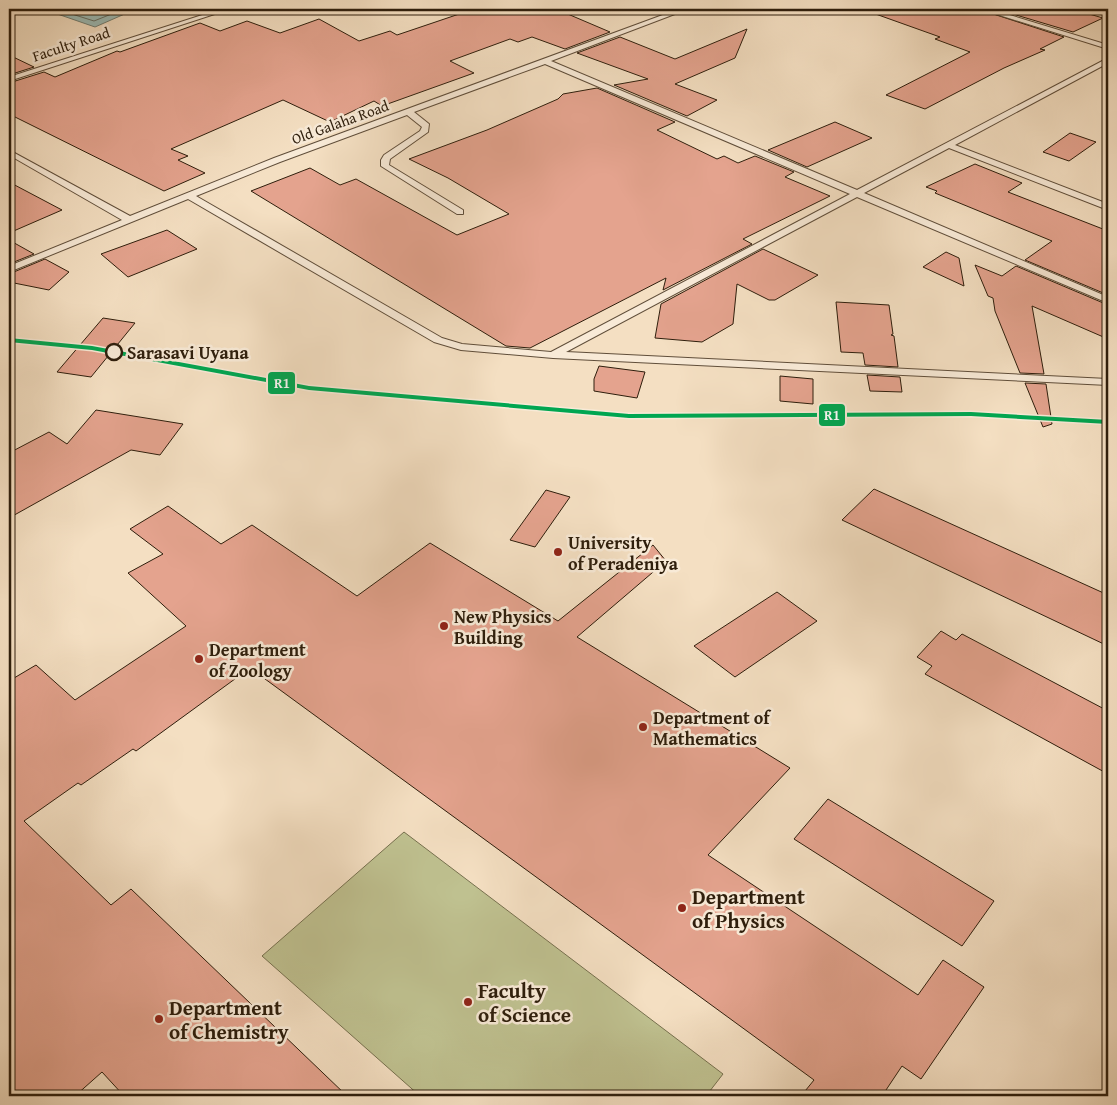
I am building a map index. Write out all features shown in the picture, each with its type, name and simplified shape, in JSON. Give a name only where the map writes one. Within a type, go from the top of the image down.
[{"type":"lane","name":"Faculty Road","points":[[9,79],[227,9]]},
{"type":"lane","name":"Old Galaha Road","points":[[9,269],[187,195],[685,9]]},
{"type":"lane","points":[[983,9],[1108,48]]},
{"type":"lane","points":[[553,355],[1108,60]]},
{"type":"lane","points":[[545,61],[1108,300]]},
{"type":"lane","points":[[408,111],[426,126],[424,132],[387,157],[385,166],[460,212]]},
{"type":"lane","points":[[948,145],[1108,207]]},
{"type":"lane","points":[[9,152],[128,219]]},
{"type":"lane","points":[[187,195],[438,340],[461,347],[553,355],[1108,382]]},
{"type":"green space","points":[[404,832],[723,1074],[706,1096],[420,1096],[262,956]]},
{"type":"water","points":[[43,9],[136,9],[95,27]]},
{"type":"building","points":[[474,9],[556,9],[610,32],[565,49],[532,37],[518,42],[510,39],[450,61],[474,73],[382,106],[374,101],[330,122],[283,100],[171,149],[188,156],[178,160],[205,173],[164,191],[9,114],[9,83],[44,72],[55,77],[117,51],[120,52],[200,23],[220,31],[247,21],[280,33],[319,19],[359,41],[390,31],[397,35]]},
{"type":"building","points":[[871,9],[978,9],[1064,37],[1040,49],[1045,50],[1004,68],[925,109],[886,95],[970,52],[935,39],[940,37],[870,12]]},
{"type":"building","points":[[996,9],[1072,9],[1103,18],[1073,32]]},
{"type":"building","points":[[747,29],[735,58],[675,84],[717,100],[687,116],[614,85],[648,79],[577,53],[620,37],[675,59]]},
{"type":"building","points":[[9,55],[34,67],[9,75]]},
{"type":"building","points":[[597,88],[675,122],[657,130],[717,159],[724,156],[738,163],[755,156],[794,172],[785,177],[830,196],[743,239],[752,244],[663,290],[666,278],[530,348],[506,346],[251,191],[310,168],[340,185],[356,179],[457,235],[509,214],[448,178],[409,159],[487,130],[558,99],[563,94]]},
{"type":"building","points":[[835,122],[872,138],[807,167],[768,150]]},
{"type":"building","points":[[1070,133],[1096,142],[1069,161],[1043,152]]},
{"type":"building","points":[[975,164],[1022,183],[1008,192],[1108,231],[1108,295],[1025,260],[1052,241],[935,193],[937,191],[926,187]]},
{"type":"building","points":[[9,182],[62,210],[9,233]]},
{"type":"building","points":[[167,230],[197,249],[128,277],[101,254]]},
{"type":"building","points":[[9,240],[34,254],[9,264]]},
{"type":"building","points":[[763,249],[818,275],[775,300],[769,300],[737,284],[733,324],[702,342],[655,338],[661,304]]},
{"type":"building","points":[[946,252],[959,258],[964,286],[923,267]]},
{"type":"building","points":[[45,259],[69,272],[49,290],[9,282],[9,274]]},
{"type":"building","points":[[975,265],[1002,276],[1016,266],[1108,305],[1108,339],[1032,306],[1044,374],[1020,373],[995,311],[993,298],[988,296]]},
{"type":"building","points":[[836,302],[889,305],[893,334],[891,335],[894,336],[898,367],[865,365],[863,353],[841,352]]},
{"type":"building","points":[[103,318],[135,323],[91,377],[57,372]]},
{"type":"building","points":[[599,366],[645,372],[637,398],[594,391],[594,379]]},
{"type":"building","points":[[867,375],[900,377],[902,392],[870,391]]},
{"type":"building","points":[[780,376],[813,379],[813,404],[780,401]]},
{"type":"building","points":[[1025,383],[1046,384],[1052,424],[1043,427]]},
{"type":"building","points":[[96,410],[183,424],[160,455],[131,450],[9,518],[9,453],[49,432],[67,444]]},
{"type":"building","points":[[874,489],[1108,595],[1108,646],[842,520]]},
{"type":"building","points":[[546,490],[570,497],[535,547],[510,540]]},
{"type":"building","points":[[168,506],[221,544],[252,525],[357,596],[430,543],[558,621],[653,545],[666,561],[577,637],[790,768],[708,855],[918,995],[943,960],[984,987],[921,1079],[902,1066],[882,1096],[801,1096],[814,1080],[250,668],[136,751],[133,749],[81,785],[78,783],[24,821],[111,905],[131,889],[347,1096],[124,1096],[102,1072],[75,1096],[15,1096],[9,1088],[9,681],[36,665],[75,700],[186,626],[128,573],[163,554],[130,529]]},
{"type":"building","points":[[777,592],[817,621],[735,677],[694,646]]},
{"type":"building","points":[[941,631],[956,640],[962,634],[1108,711],[1108,774],[925,674],[932,666],[917,657]]},
{"type":"building","points":[[828,799],[994,901],[962,946],[794,839]]},
{"type":"transit line","name":"R1","points":[[9,340],[92,348],[309,388],[629,416],[971,414],[1108,422]]},
{"type":"place","name":"Sarasavi Uyana","points":[[114,352]]},
{"type":"place","name":"University of Peradeniya","points":[[558,552]]},
{"type":"place","name":"New Physics Building","points":[[444,626]]},
{"type":"place","name":"Department of Zoology","points":[[199,659]]},
{"type":"place","name":"Department of Mathematics","points":[[643,727]]},
{"type":"place","name":"Department of Physics","points":[[682,908]]},
{"type":"place","name":"Faculty of Science","points":[[468,1002]]},
{"type":"place","name":"Department of Chemistry","points":[[159,1019]]}]
